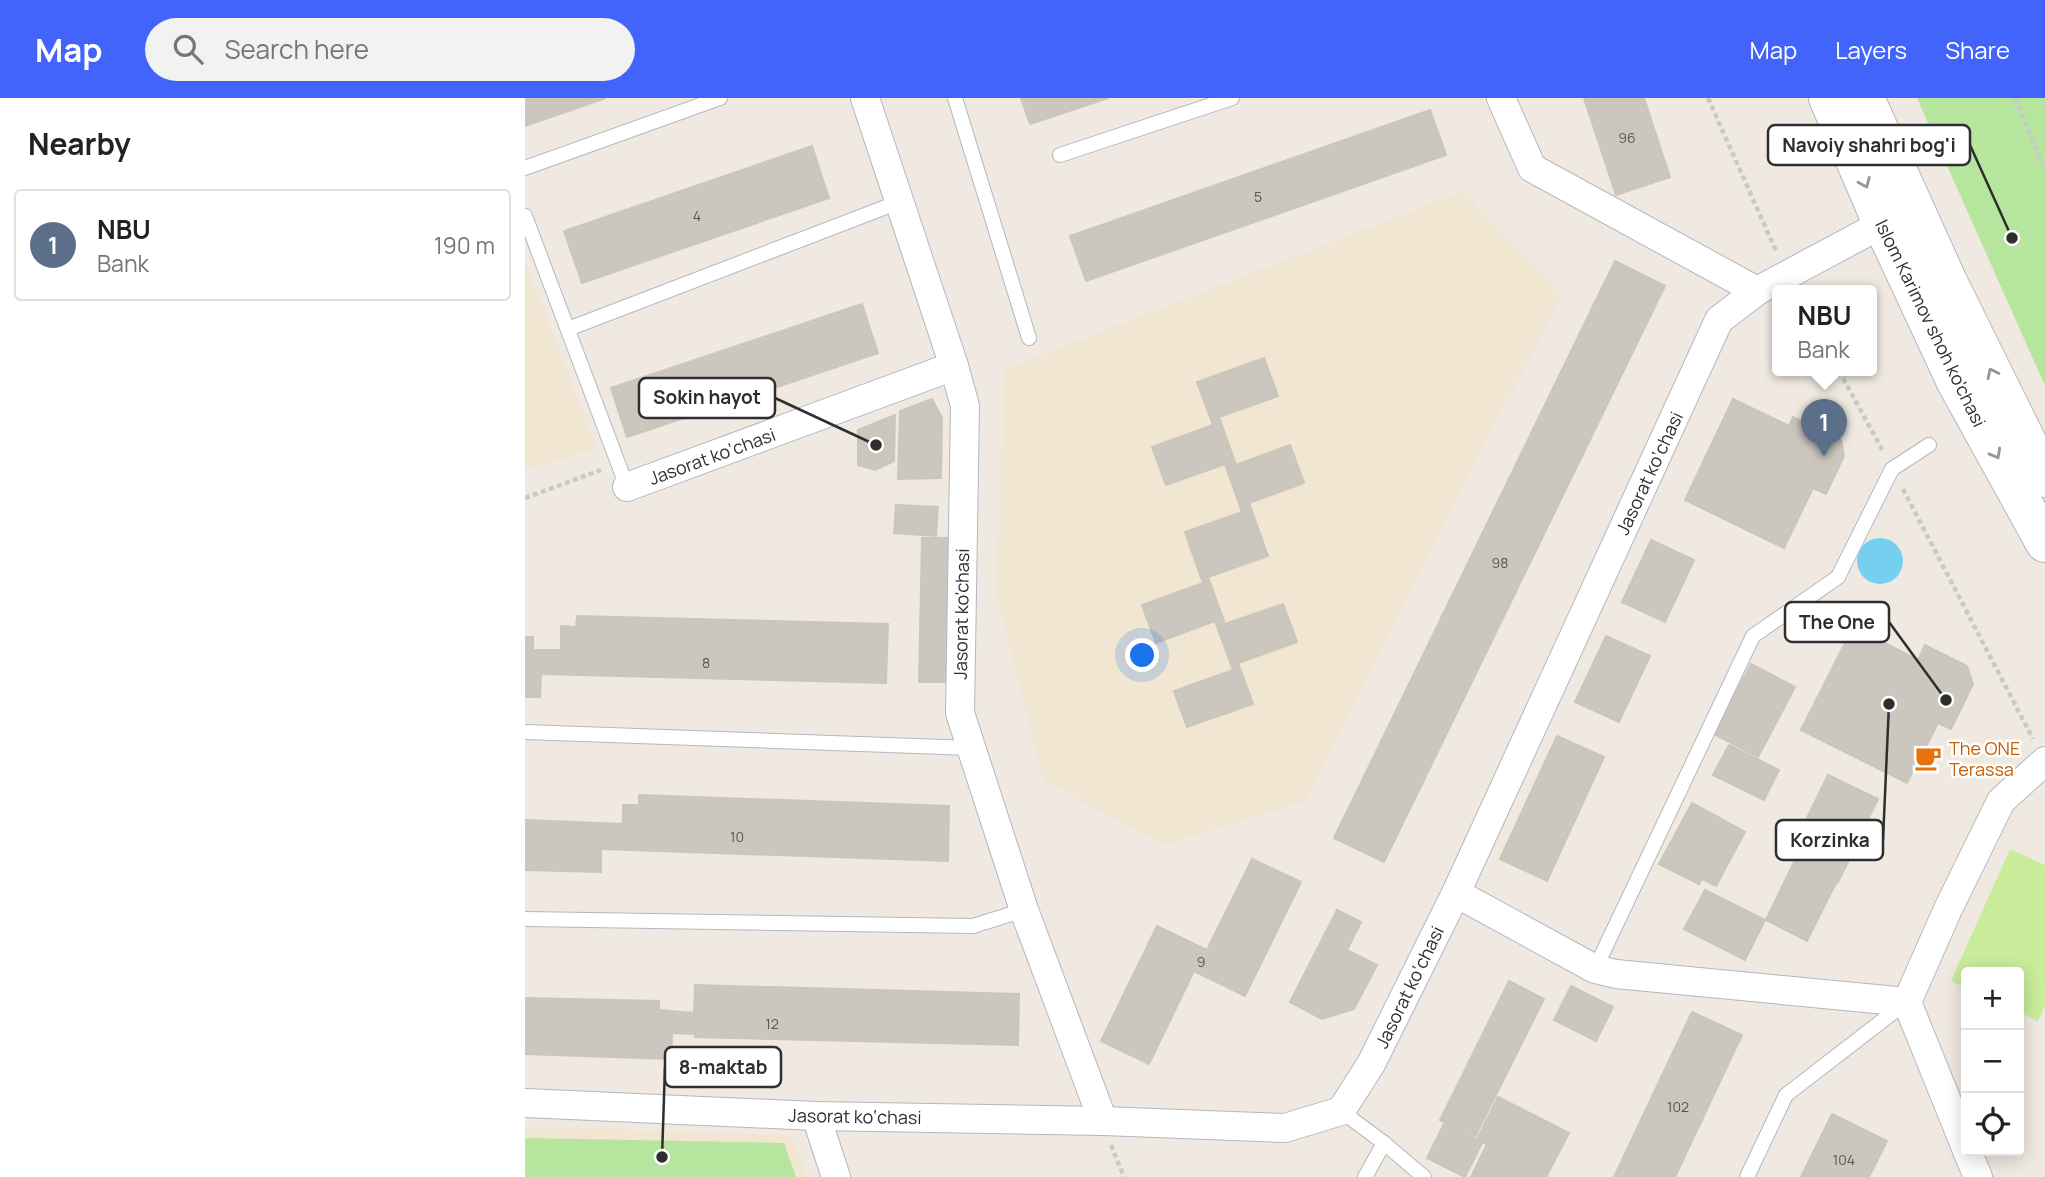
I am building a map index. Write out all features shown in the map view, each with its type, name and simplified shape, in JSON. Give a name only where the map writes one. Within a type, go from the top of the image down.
[{"type":"main road","name":"Islom Karimov shoh ko'chasi","points":[[1828,98],[2002,394],[2045,478]]},
{"type":"main road","name":"Islom Karimov shoh ko'chasi","points":[[1865,98],[1898,216],[1956,382],[2045,543]]},
{"type":"street","name":"Jasorat ko'chasi","points":[[865,98],[965,406],[960,713],[1024,910],[1103,1121]]},
{"type":"street","points":[[1501,98],[1532,168],[1757,291]]},
{"type":"street","name":"Jasorat ko‘chasi","points":[[525,1103],[816,1116],[1103,1121],[1285,1128],[1341,1111],[1371,1063],[1456,893],[1719,320],[1757,291],[1898,216]]},
{"type":"street","name":"Jasorat ko‘chasi","points":[[623,475],[954,366]]},
{"type":"street","points":[[1961,1134],[1907,1002],[1948,909],[2001,802],[2045,762]]},
{"type":"street","points":[[1456,893],[1595,969],[1616,974],[1907,1002]]},
{"type":"street","points":[[816,1116],[836,1177]]},
{"type":"street","points":[[1970,1156],[1978,1177]]},
{"type":"lane","points":[[525,168],[720,98]]},
{"type":"lane","points":[[955,98],[1029,338]]},
{"type":"lane","points":[[1060,155],[1231,98]]},
{"type":"lane","points":[[568,329],[898,202]]},
{"type":"lane","points":[[525,216],[623,475]]},
{"type":"lane","points":[[1595,969],[1753,636],[1838,577],[1892,469],[1929,445]]},
{"type":"lane","points":[[525,732],[971,748]]},
{"type":"lane","points":[[525,919],[973,926],[1024,910]]},
{"type":"lane","points":[[1747,1177],[1786,1095],[1907,1002]]},
{"type":"lane","points":[[1341,1111],[1424,1177]]},
{"type":"lane","points":[[1365,1177],[1384,1143]]},
{"type":"path","points":[[1708,98],[1786,275]]},
{"type":"path","points":[[2015,98],[2045,170]]},
{"type":"path","points":[[1842,376],[2045,762]]},
{"type":"path","points":[[525,498],[623,475]]},
{"type":"shaded area","points":[[1463,191],[1561,295],[1305,801],[1164,845],[1044,781],[996,594],[1005,369]]},
{"type":"shaded area","points":[[525,262],[597,449],[525,469]]},
{"type":"shaded area","points":[[525,1126],[792,1136],[807,1177],[525,1177]]},
{"type":"green space","points":[[1917,98],[2045,98],[2045,385],[2042,379]]},
{"type":"green space","points":[[2010,849],[2045,865],[2045,1005],[2038,1021],[2024,1014],[2024,967],[1961,967],[1961,986],[1951,981]]},
{"type":"green space","points":[[525,1138],[784,1143],[796,1177],[525,1177]]},
{"type":"water","points":[[1880,538],[1896,545],[1903,561],[1896,577],[1880,584],[1864,577],[1857,561],[1864,545]]},
{"type":"building","points":[[525,98],[606,98],[525,126]]},
{"type":"building","points":[[1021,98],[1108,98],[1030,124]]},
{"type":"building","points":[[1584,98],[1644,98],[1670,177],[1616,195]]},
{"type":"building","points":[[1430,110],[1446,155],[1086,281],[1070,236]]},
{"type":"building","points":[[812,146],[829,198],[582,283],[564,231]]},
{"type":"building","points":[[1615,261],[1665,286],[1384,862],[1334,838]]},
{"type":"building","points":[[862,304],[878,353],[627,437],[611,388]]},
{"type":"building","points":[[1264,358],[1278,396],[1219,417],[1236,465],[1290,445],[1304,483],[1249,503],[1268,556],[1208,577],[1225,624],[1283,604],[1297,642],[1238,663],[1253,704],[1187,727],[1174,691],[1233,670],[1215,621],[1156,643],[1142,605],[1203,583],[1185,532],[1242,512],[1225,464],[1166,485],[1152,447],[1213,425],[1197,382]]},
{"type":"building","points":[[932,399],[942,418],[941,478],[898,479],[900,411]]},
{"type":"building","points":[[1733,399],[1789,426],[1793,417],[1841,440],[1844,456],[1826,494],[1813,488],[1784,548],[1685,500]]},
{"type":"building","points":[[895,415],[894,461],[875,470],[858,465],[858,430]]},
{"type":"building","points":[[896,505],[938,507],[936,536],[894,533]]},
{"type":"building","points":[[922,538],[950,538],[948,682],[919,682]]},
{"type":"building","points":[[1651,540],[1694,560],[1665,622],[1622,602]]},
{"type":"building","points":[[577,616],[888,624],[886,683],[541,674],[540,697],[525,697],[525,637],[533,637],[533,650],[561,650],[561,626],[576,627]]},
{"type":"building","points":[[1853,627],[1918,660],[1925,645],[1967,666],[1973,684],[1951,729],[1938,723],[1907,783],[1801,730]]},
{"type":"building","points":[[1606,636],[1650,656],[1619,722],[1575,702]]},
{"type":"building","points":[[1751,664],[1795,687],[1758,757],[1714,734]]},
{"type":"building","points":[[1557,736],[1604,757],[1547,881],[1500,859]]},
{"type":"building","points":[[1729,745],[1779,770],[1764,800],[1713,775]]},
{"type":"building","points":[[1828,775],[1878,799],[1853,850],[1803,826]]},
{"type":"building","points":[[639,795],[949,806],[948,861],[601,849],[601,872],[525,870],[525,820],[623,824],[623,805],[639,805]]},
{"type":"building","points":[[1692,803],[1745,832],[1716,886],[1702,879],[1699,884],[1659,864]]},
{"type":"building","points":[[1803,827],[1853,852],[1838,882],[1788,857]]},
{"type":"building","points":[[1252,859],[1301,882],[1245,996],[1194,971],[1149,1064],[1101,1041],[1157,926],[1207,950]]},
{"type":"building","points":[[1794,862],[1836,883],[1807,941],[1766,920]]},
{"type":"building","points":[[1705,890],[1765,920],[1745,960],[1684,929]]},
{"type":"building","points":[[1337,910],[1361,922],[1347,950],[1377,965],[1354,1009],[1322,1019],[1290,1002]]},
{"type":"building","points":[[1509,981],[1544,999],[1475,1137],[1440,1120]]},
{"type":"building","points":[[695,985],[1019,994],[1018,1045],[695,1037],[695,1034],[672,1033],[671,1059],[525,1054],[525,998],[659,1001],[659,1010],[694,1013]]},
{"type":"building","points":[[1571,986],[1613,1007],[1596,1041],[1554,1020]]},
{"type":"building","points":[[1692,1012],[1742,1035],[1675,1177],[1614,1177]]},
{"type":"building","points":[[1498,1097],[1569,1133],[1546,1177],[1471,1177],[1487,1144],[1477,1139]]},
{"type":"building","points":[[1832,1114],[1887,1141],[1869,1177],[1801,1177]]},
{"type":"building","points":[[1444,1124],[1482,1143],[1465,1177],[1427,1158]]},
{"type":"place","name":"Navoiy shahri bog'i","points":[[2012,238]]},
{"type":"place","name":"Sokin hayot","points":[[876,445]]},
{"type":"place","name":"NBU","points":[[1824,457]]},
{"type":"place","name":"The One","points":[[1946,700]]},
{"type":"place","name":"Korzinka","points":[[1889,704]]},
{"type":"place","name":"The ONE Terassa","points":[[1928,758]]},
{"type":"place","name":"8-maktab","points":[[662,1157]]}]
